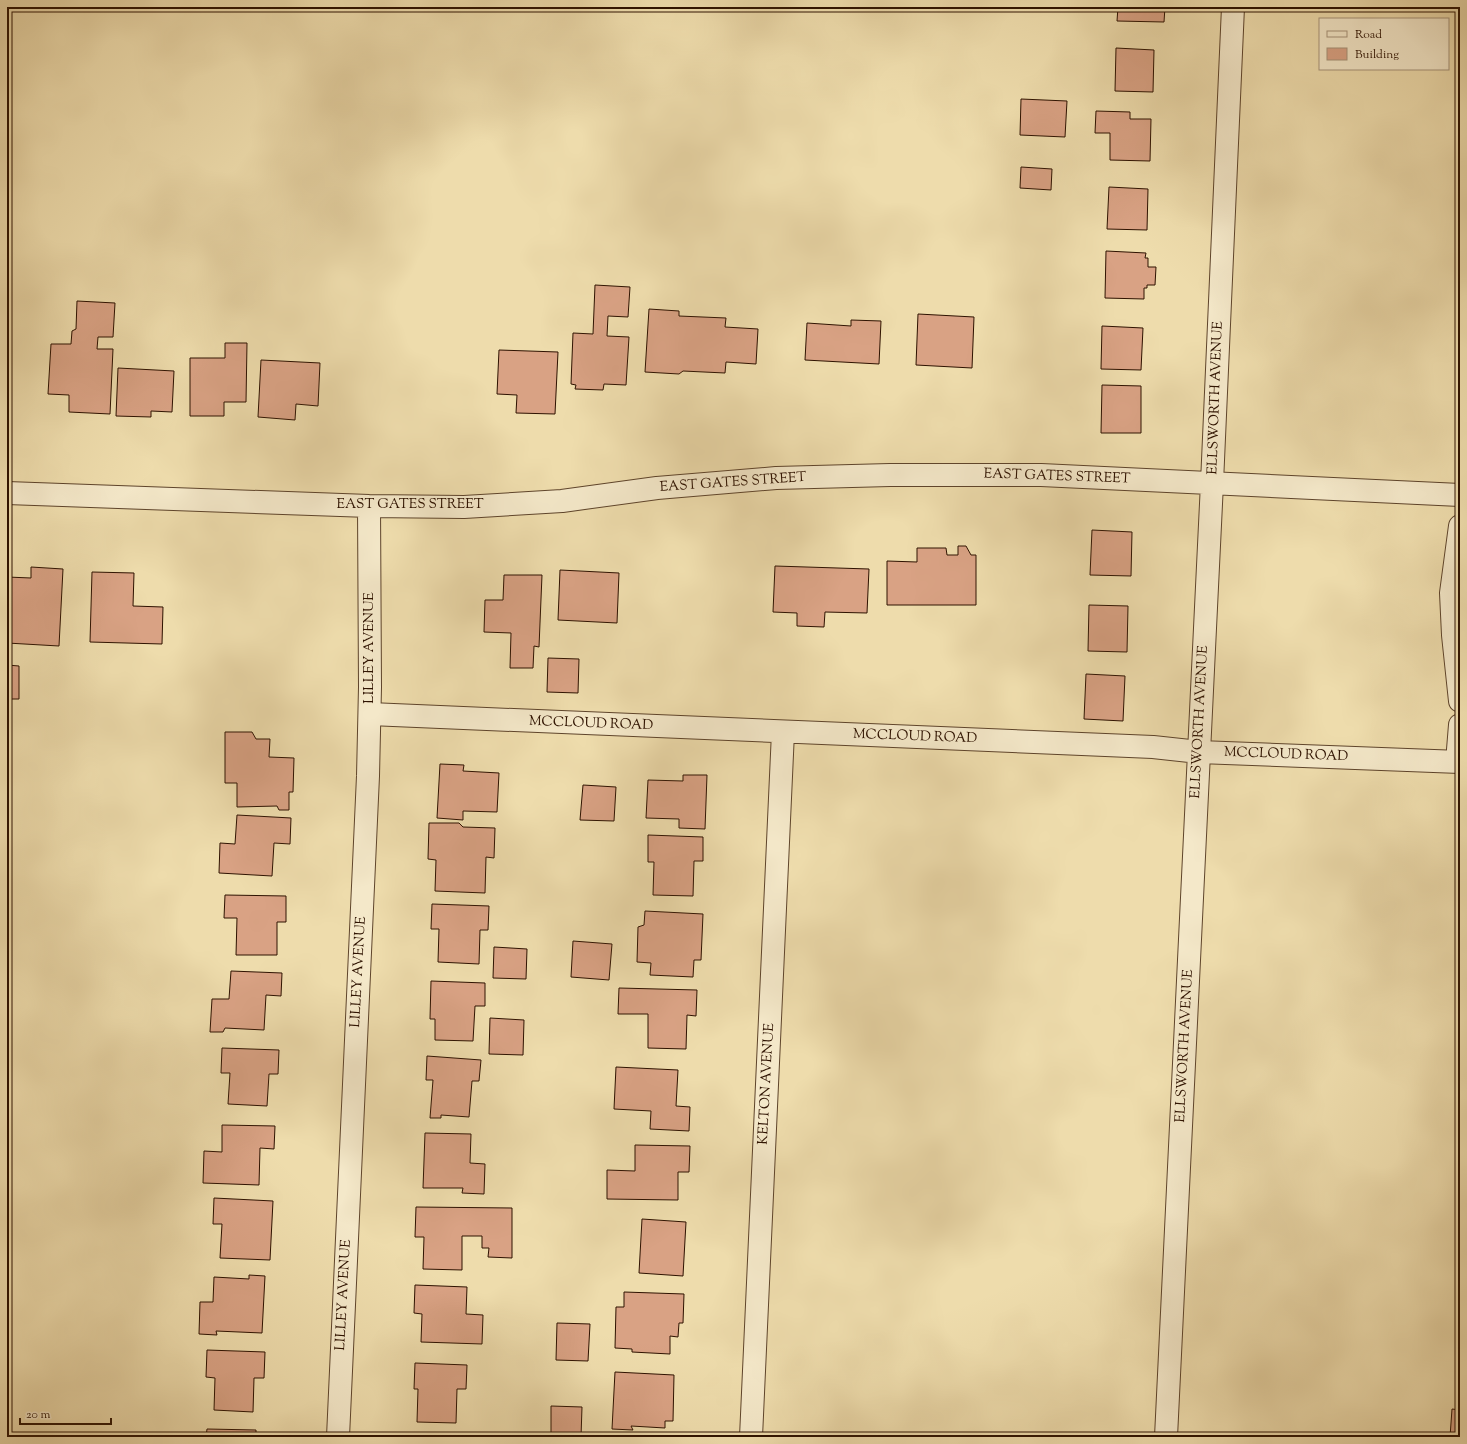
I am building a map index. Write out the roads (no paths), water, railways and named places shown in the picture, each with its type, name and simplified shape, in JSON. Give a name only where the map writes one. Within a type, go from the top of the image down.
[{"type":"street","name":"ELLSWORTH AVENUE","points":[[1166,1437],[1212,483],[1233,7]]},
{"type":"street","name":"EAST GATES STREET","points":[[7,493],[369,506],[464,507],[562,501],[657,488],[776,478],[874,475],[1041,475],[1460,495]]},
{"type":"street","name":"LILLEY AVENUE","points":[[338,1437],[370,714],[369,506]]},
{"type":"street","points":[[1460,526],[1451,593],[1453,635],[1460,701]]},
{"type":"street","name":"MCCLOUD ROAD","points":[[370,714],[1153,747],[1199,752],[1459,762]]},
{"type":"street","points":[[1459,762],[1460,725]]},
{"type":"street","name":"KELTON AVENUE","points":[[751,1437],[783,732]]}]
